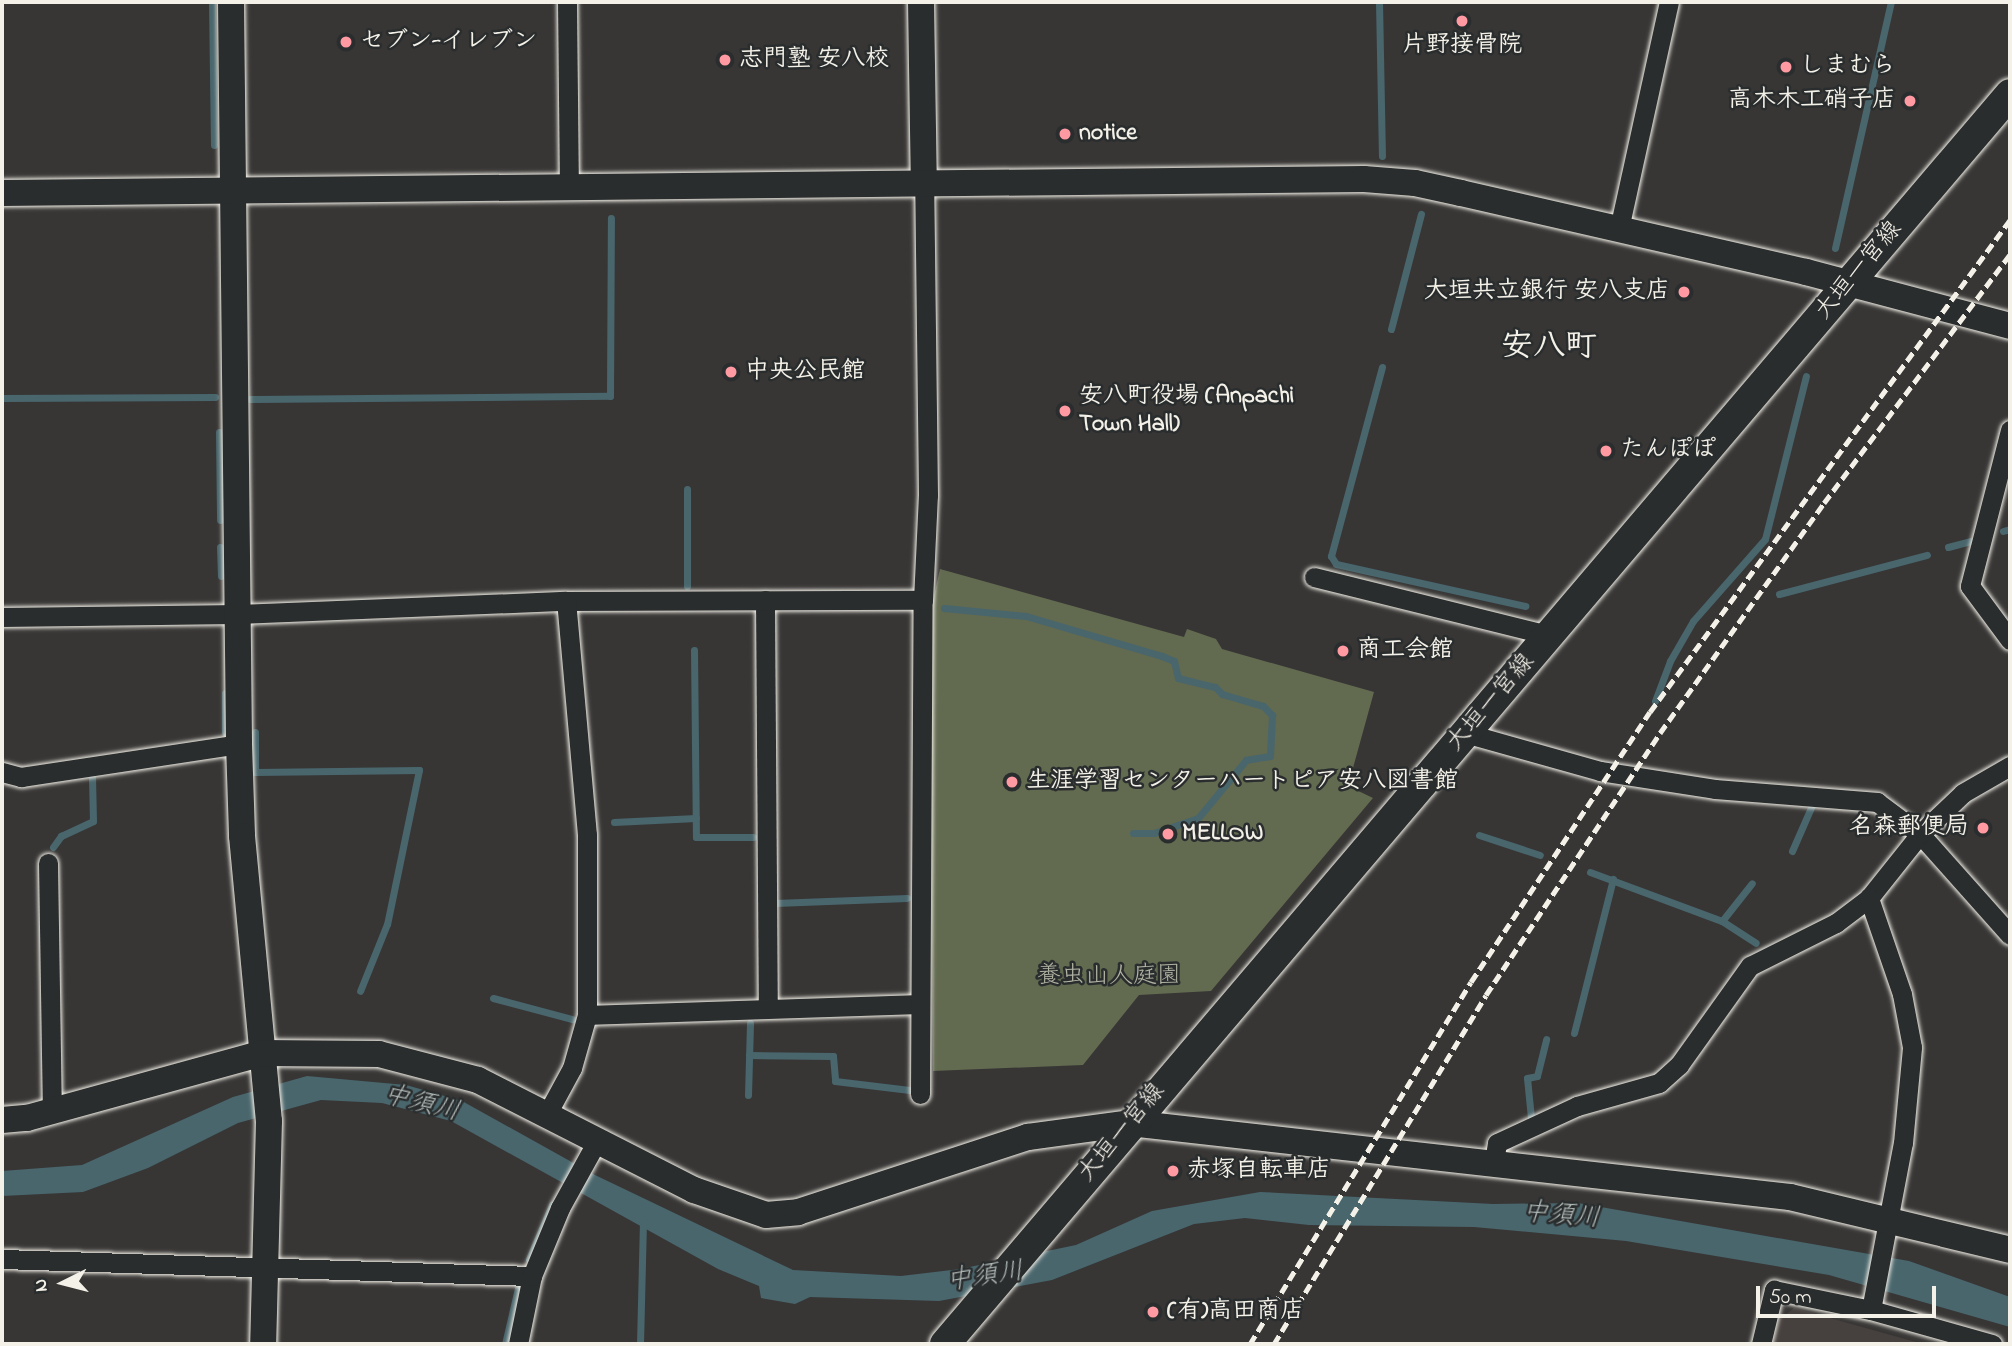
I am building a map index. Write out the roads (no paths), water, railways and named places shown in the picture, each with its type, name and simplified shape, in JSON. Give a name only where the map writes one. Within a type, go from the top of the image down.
[{"type":"main road","name":"大垣一宮線","points":[[945,1344],[1129,1123],[2010,94]]},
{"type":"street","points":[[231,2],[242,836],[269,1122],[263,1344]]},
{"type":"street","points":[[568,2],[569,188]]},
{"type":"street","points":[[920,1094],[923,600],[928,495],[921,2]]},
{"type":"street","points":[[1619,229],[1670,2]]},
{"type":"street","points":[[2,193],[1364,179],[1415,183],[1619,229],[1849,282],[2010,326]]},
{"type":"street","points":[[2010,430],[1970,586],[2010,640]]},
{"type":"street","points":[[1314,577],[1549,635]]},
{"type":"street","points":[[765,600],[768,1008]]},
{"type":"street","points":[[2,617],[238,614],[566,601],[923,600]]},
{"type":"street","points":[[547,1114],[572,1068],[587,1015],[587,835],[566,601]]},
{"type":"street","points":[[1465,733],[1600,771],[1715,789],[1877,802],[1920,834],[2010,935]]},
{"type":"street","points":[[2,772],[21,777],[239,744]]},
{"type":"street","points":[[1494,1162],[1497,1143],[1577,1106],[1658,1083],[1679,1065],[1750,967],[1836,923],[1869,898],[1920,834],[1963,793],[2010,765]]},
{"type":"street","points":[[48,863],[52,1112]]},
{"type":"street","points":[[1869,898],[1902,994],[1912,1047],[1911,1087],[1887,1233],[1871,1304]]},
{"type":"street","points":[[587,1015],[919,1004]]},
{"type":"street","points":[[2,1120],[52,1112],[264,1061],[379,1054],[422,1062],[478,1080],[547,1114],[592,1149],[694,1190],[766,1215],[798,1212],[1028,1137],[1129,1123],[1411,1157],[1494,1162],[1790,1197],[1887,1233],[2010,1250]]},
{"type":"street","points":[[518,1344],[532,1276],[560,1208],[592,1149]]},
{"type":"street","points":[[2,1259],[532,1276]]},
{"type":"street","points":[[1761,1344],[1774,1290],[1871,1304],[1992,1344]]},
{"type":"water","name":"中須川","points":[[307,1076],[406,1085],[462,1101],[595,1175],[793,1270],[901,1276],[960,1269],[1076,1245],[1152,1211],[1260,1192],[1493,1204],[1578,1203],[1909,1261],[2010,1297],[2010,1327],[1829,1275],[1626,1241],[1474,1227],[1309,1225],[1245,1218],[1194,1224],[1052,1280],[939,1301],[810,1297],[795,1304],[761,1298],[759,1286],[718,1269],[451,1121],[382,1103],[321,1100],[238,1123],[148,1168],[83,1192],[2,1196],[2,1171],[82,1165],[233,1097]]},
{"type":"waterway","points":[[212,2],[214,145]]},
{"type":"waterway","points":[[1379,2],[1382,156]]},
{"type":"waterway","points":[[1835,248],[1891,2]]},
{"type":"waterway","points":[[1391,329],[1421,214]]},
{"type":"waterway","points":[[250,399],[610,396],[611,218]]},
{"type":"waterway","points":[[1382,367],[1331,556],[1336,564],[1525,606]]},
{"type":"waterway","points":[[1655,701],[1670,661],[1693,621],[1765,539],[1806,376]]},
{"type":"waterway","points":[[2,398],[215,397]]},
{"type":"waterway","points":[[219,432],[220,520]]},
{"type":"waterway","points":[[687,489],[687,586]]},
{"type":"waterway","points":[[2003,531],[2010,529]]},
{"type":"waterway","points":[[1948,547],[1970,541]]},
{"type":"waterway","points":[[220,547],[221,576]]},
{"type":"waterway","points":[[1779,594],[1927,555]]},
{"type":"waterway","points":[[944,608],[1026,616],[1162,656],[1174,661],[1178,678],[1215,687],[1222,694],[1263,706],[1272,715],[1270,756],[1246,760],[1198,818],[1154,833],[1133,833]]},
{"type":"waterway","points":[[694,650],[696,837],[753,837]]},
{"type":"waterway","points":[[225,693],[225,732]]},
{"type":"waterway","points":[[255,732],[255,772],[419,770],[387,924],[360,991]]},
{"type":"waterway","points":[[53,847],[61,836],[93,821],[92,778]]},
{"type":"waterway","points":[[1792,851],[1813,803]]},
{"type":"waterway","points":[[614,822],[696,818]]},
{"type":"waterway","points":[[1479,835],[1540,855]]},
{"type":"waterway","points":[[1590,872],[1722,921],[1756,943]]},
{"type":"waterway","points":[[1574,1033],[1613,879]]},
{"type":"waterway","points":[[1722,921],[1752,883]]},
{"type":"waterway","points":[[775,903],[907,898]]},
{"type":"waterway","points":[[493,998],[572,1019]]},
{"type":"waterway","points":[[748,1095],[750,1023]]},
{"type":"waterway","points":[[1531,1118],[1527,1078],[1537,1076],[1546,1039]]},
{"type":"waterway","points":[[749,1055],[833,1056],[835,1081],[909,1090]]},
{"type":"waterway","points":[[529,1259],[552,1205]]},
{"type":"waterway","points":[[640,1344],[643,1219]]},
{"type":"waterway","points":[[505,1344],[519,1284]]},
{"type":"railway","points":[[1250,1344],[1471,982],[1650,712],[2010,220]]},
{"type":"railway","points":[[1274,1344],[1486,995],[1660,733],[1824,503],[2010,254]]},
{"type":"place","name":"片野接骨院","points":[[1462,21]]},
{"type":"place","name":"セブン-イレブン","points":[[346,42]]},
{"type":"place","name":"志門塾 安八校","points":[[725,60]]},
{"type":"place","name":"しまむら","points":[[1786,67]]},
{"type":"place","name":"高木木工硝子店","points":[[1910,101]]},
{"type":"place","name":"notice","points":[[1065,134]]},
{"type":"place","name":"大垣共立銀行 安八支店","points":[[1684,292]]},
{"type":"place","name":"中央公民館","points":[[731,372]]},
{"type":"place","name":"安八町役場 (Anpachi Town Hall)","points":[[1065,411]]},
{"type":"place","name":"たんぽぽ","points":[[1606,451]]},
{"type":"place","name":"商工会館","points":[[1343,651]]},
{"type":"place","name":"生涯学習センターハートピア安八図書館","points":[[1012,782]]},
{"type":"place","name":"名森郵便局","points":[[1983,828]]},
{"type":"place","name":"MELLOW","points":[[1168,834]]},
{"type":"place","name":"赤塚自転車店","points":[[1173,1171]]},
{"type":"place","name":"(有)高田商店","points":[[1153,1312]]},
{"type":"district","name":"安八町","points":[[1549,348]]},
{"type":"park label","name":"養虫山人庭園","points":[[1109,977]]}]
